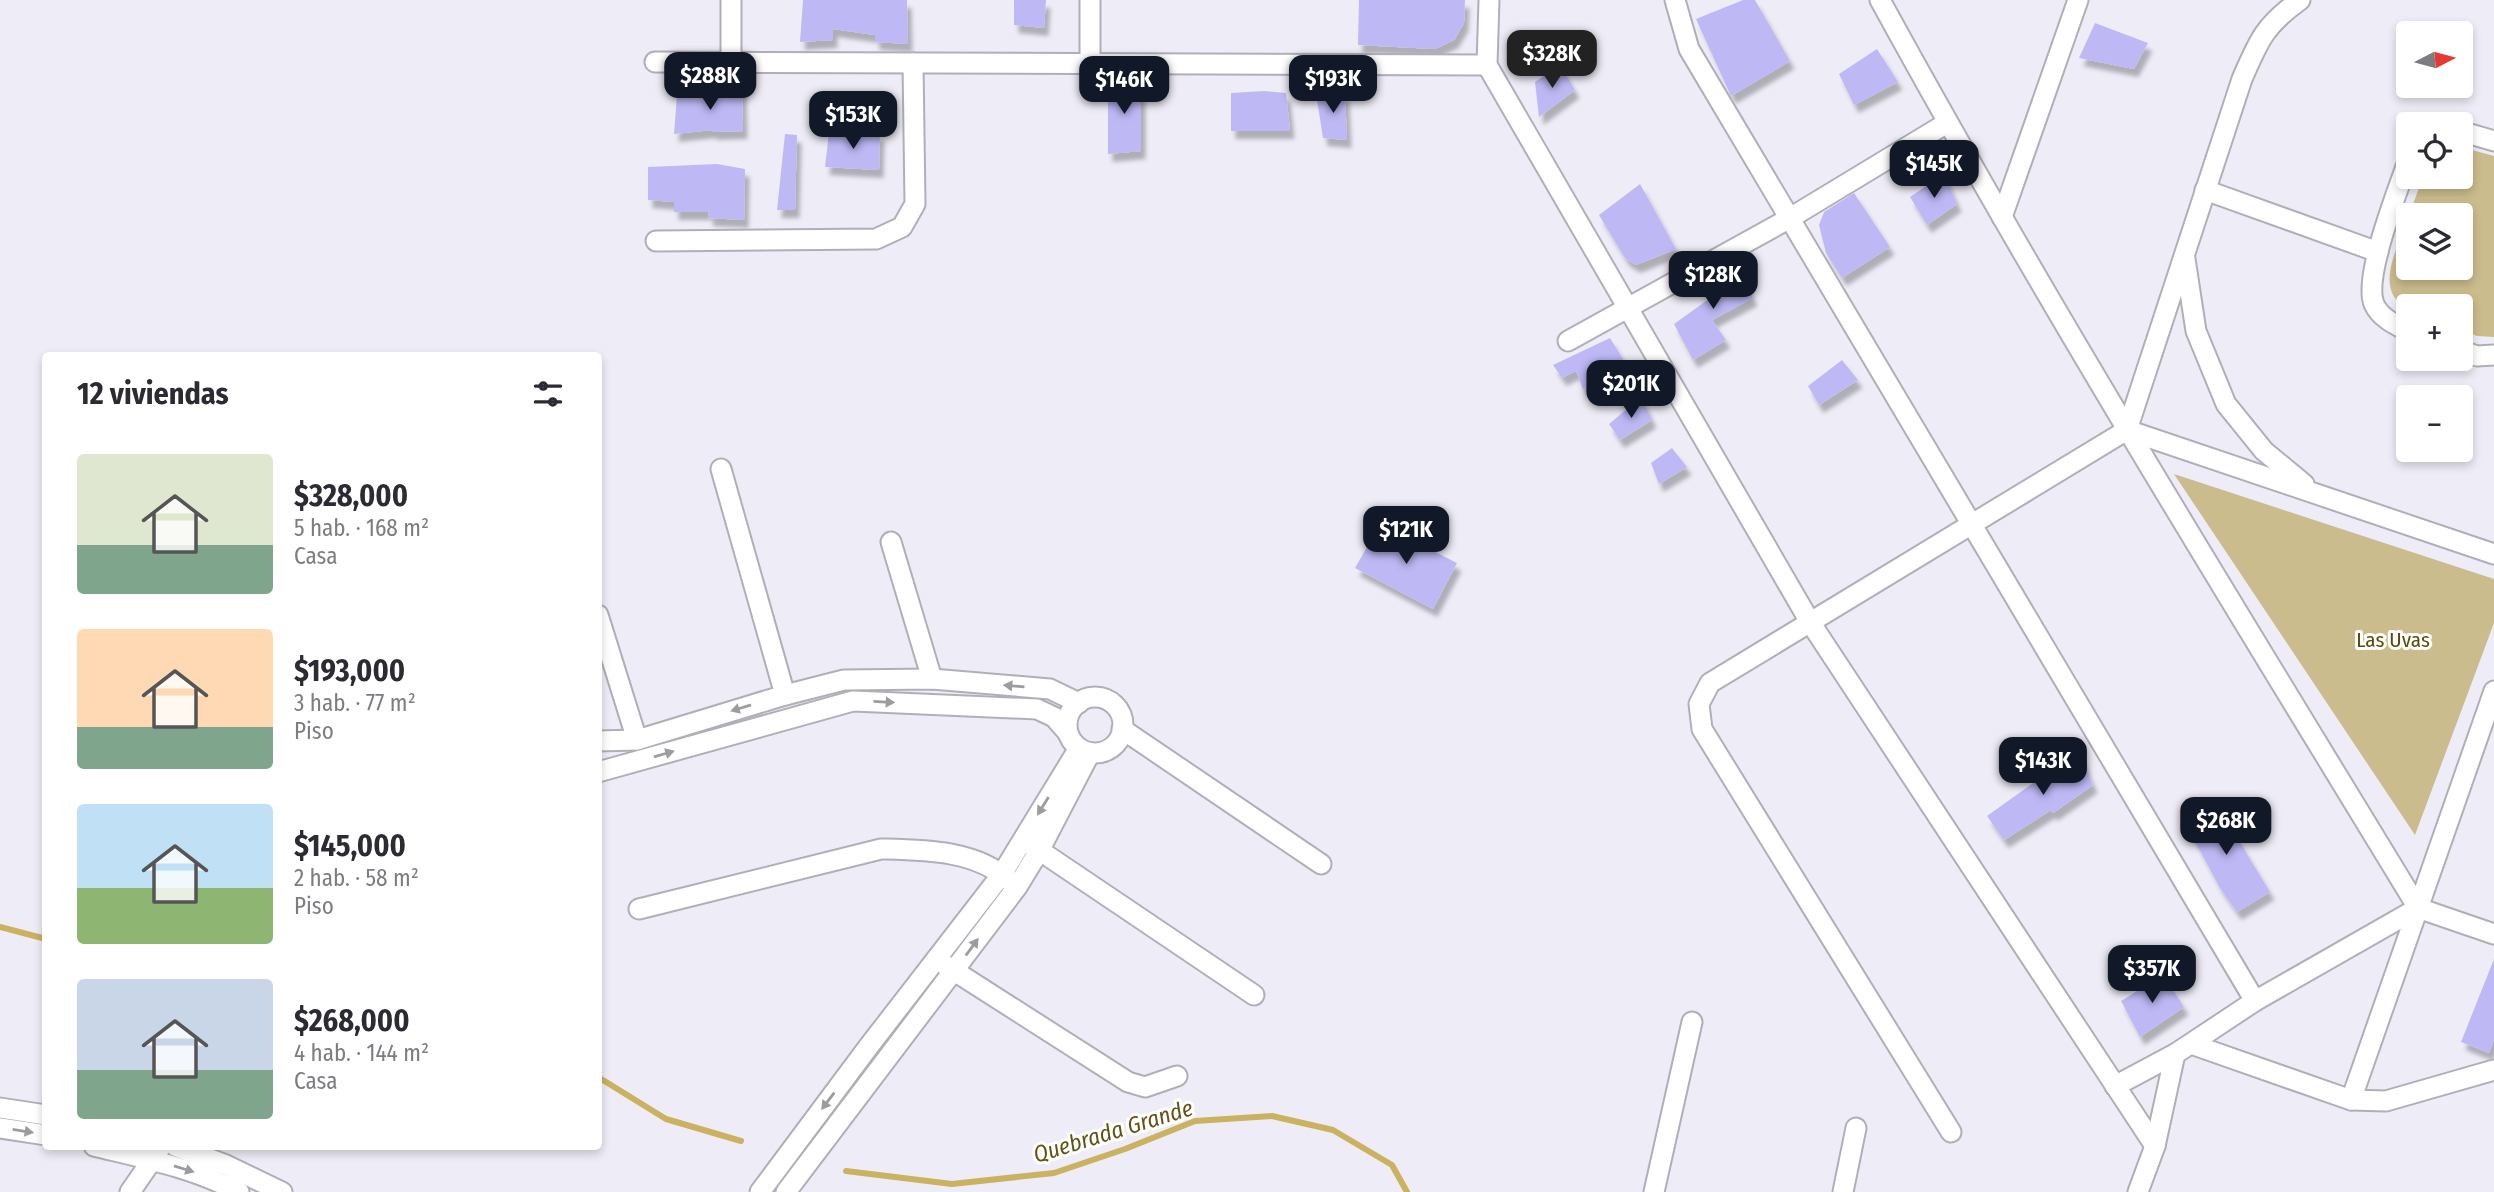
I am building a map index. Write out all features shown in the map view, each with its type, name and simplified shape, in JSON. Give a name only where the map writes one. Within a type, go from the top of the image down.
[{"type":"street","points":[[731,0],[731,62]]},
{"type":"street","points":[[1090,0],[1090,64]]},
{"type":"street","points":[[1489,0],[1487,65],[1630,307],[1810,622],[2155,1146]]},
{"type":"street","points":[[1675,0],[1689,49],[2255,1001]]},
{"type":"street","points":[[1880,0],[1947,123],[2127,430],[2418,908],[2494,934]]},
{"type":"street","points":[[2003,217],[2078,0]]},
{"type":"street","points":[[1951,1132],[1702,729],[1699,704],[1710,683],[2127,430],[2242,79],[2260,37],[2279,15],[2300,0]]},
{"type":"street","points":[[655,62],[1487,65]]},
{"type":"street","points":[[656,241],[876,239],[902,227],[915,204],[913,63]]},
{"type":"street","points":[[1568,341],[1790,218],[1947,123]]},
{"type":"street","points":[[2473,135],[2494,141]]},
{"type":"street","points":[[2396,325],[2388,321],[2374,304],[2373,281],[2378,252],[2399,189]]},
{"type":"street","points":[[2205,190],[2378,252]]},
{"type":"street","points":[[2184,255],[2196,331],[2226,404],[2264,451],[2313,492]]},
{"type":"street","points":[[2473,355],[2494,355]]},
{"type":"street","points":[[2127,430],[2494,554]]},
{"type":"street","points":[[721,469],[785,695]]},
{"type":"street","points":[[891,542],[932,679]]},
{"type":"street","points":[[602,628],[638,740]]},
{"type":"street","points":[[602,741],[638,740],[844,680],[932,679],[1051,690],[1079,703]]},
{"type":"street","points":[[2351,1100],[2418,908],[2486,737],[2494,691]]},
{"type":"street","points":[[602,771],[853,701],[1037,709],[1054,717],[1079,745],[1108,750],[1120,738],[1122,729],[1119,711],[1113,704],[1096,697],[1079,703],[1069,716],[1079,745],[1040,851],[1009,880],[936,959],[760,1192]]},
{"type":"street","points":[[1122,729],[1321,864]]},
{"type":"street","points":[[786,1192],[954,972],[1009,880],[1023,839],[1079,745]]},
{"type":"street","points":[[1023,839],[1254,995]]},
{"type":"street","points":[[639,909],[881,849],[917,850],[968,857],[1009,880]]},
{"type":"street","points":[[2115,1086],[2183,1049],[2255,1001],[2418,908]]},
{"type":"street","points":[[936,959],[1128,1082],[1145,1087],[1177,1076]]},
{"type":"street","points":[[895,1012],[912,1026]]},
{"type":"street","points":[[1654,1192],[1692,1022]]},
{"type":"street","points":[[2183,1049],[2351,1100],[2386,1101],[2494,1070]]},
{"type":"street","points":[[2138,1192],[2155,1146],[2183,1049]]},
{"type":"street","points":[[0,1108],[42,1114]]},
{"type":"street","points":[[0,1128],[42,1134]]},
{"type":"street","points":[[1843,1192],[1857,1128]]},
{"type":"street","points":[[130,1150],[157,1153],[239,1192]]},
{"type":"street","points":[[186,1150],[226,1165],[282,1192]]},
{"type":"street","points":[[130,1192],[157,1153]]},
{"type":"green space","points":[[2473,150],[2494,156],[2494,337],[2473,334],[2473,294],[2396,294],[2396,299],[2391,291],[2390,280],[2396,250],[2396,280],[2473,280],[2473,203],[2413,203],[2419,189],[2473,189]]},
{"type":"green space","name":"Las Uvas","points":[[2174,474],[2494,579],[2494,623],[2415,835]]},
{"type":"building","points":[[803,0],[907,0],[908,44],[875,42],[875,35],[833,29],[833,40],[800,42]]},
{"type":"building","points":[[1014,0],[1046,0],[1044,28],[1014,25]]},
{"type":"building","points":[[1359,0],[1465,0],[1464,23],[1454,40],[1435,49],[1358,45]]},
{"type":"building","points":[[1743,0],[1755,0],[1790,61],[1731,96],[1696,19]]},
{"type":"building","points":[[2095,23],[2148,43],[2134,69],[2079,58]]},
{"type":"building","points":[[1877,49],[1898,82],[1854,105],[1839,74]]},
{"type":"building","points":[[1560,65],[1575,90],[1539,117],[1535,82]]},
{"type":"building","points":[[1108,79],[1141,81],[1141,151],[1108,154]]},
{"type":"building","points":[[742,86],[743,131],[712,130],[674,134],[677,95],[714,95],[714,89]]},
{"type":"building","points":[[1231,93],[1286,93],[1290,131],[1231,131]]},
{"type":"building","points":[[1316,93],[1345,93],[1347,140],[1323,138]]},
{"type":"building","points":[[829,132],[880,133],[879,170],[825,167]]},
{"type":"building","points":[[785,134],[797,135],[795,210],[777,210]]},
{"type":"building","points":[[717,164],[745,169],[744,220],[708,218],[709,212],[674,212],[674,202],[648,200],[648,167]]},
{"type":"building","points":[[1944,174],[1957,204],[1927,225],[1910,197]]},
{"type":"building","points":[[1640,184],[1676,249],[1636,265],[1625,258],[1599,215]]},
{"type":"building","points":[[1854,193],[1890,247],[1842,278],[1826,253],[1819,225],[1824,212]]},
{"type":"building","points":[[1735,263],[1753,298],[1712,320],[1726,340],[1693,360],[1674,324],[1713,296],[1702,282]]},
{"type":"building","points":[[1610,338],[1624,361],[1583,389],[1576,371],[1562,378],[1553,365]]},
{"type":"building","points":[[1842,360],[1858,380],[1819,405],[1808,386]]},
{"type":"building","points":[[1641,397],[1652,420],[1620,440],[1609,424]]},
{"type":"building","points":[[1672,448],[1687,467],[1659,484],[1651,463]]},
{"type":"building","points":[[1380,524],[1457,563],[1433,609],[1355,568]]},
{"type":"building","points":[[2078,751],[2093,785],[2053,813],[2051,810],[2004,840],[1987,816]]},
{"type":"building","points":[[2216,803],[2270,892],[2237,912],[2220,888],[2184,821],[2199,809]]},
{"type":"building","points":[[2494,959],[2494,1039],[2489,1053],[2461,1042]]},
{"type":"building","points":[[2163,975],[2184,1007],[2140,1037],[2121,1001]]},
{"type":"waterway","name":"Quebrada Grande","points":[[0,927],[42,938]]},
{"type":"waterway","name":"Quebrada Grande","points":[[602,1079],[666,1119],[741,1141]]},
{"type":"waterway","name":"Quebrada Grande","points":[[846,1171],[952,1184],[1054,1173],[1195,1121],[1272,1116],[1333,1130],[1392,1165],[1407,1192]]}]
